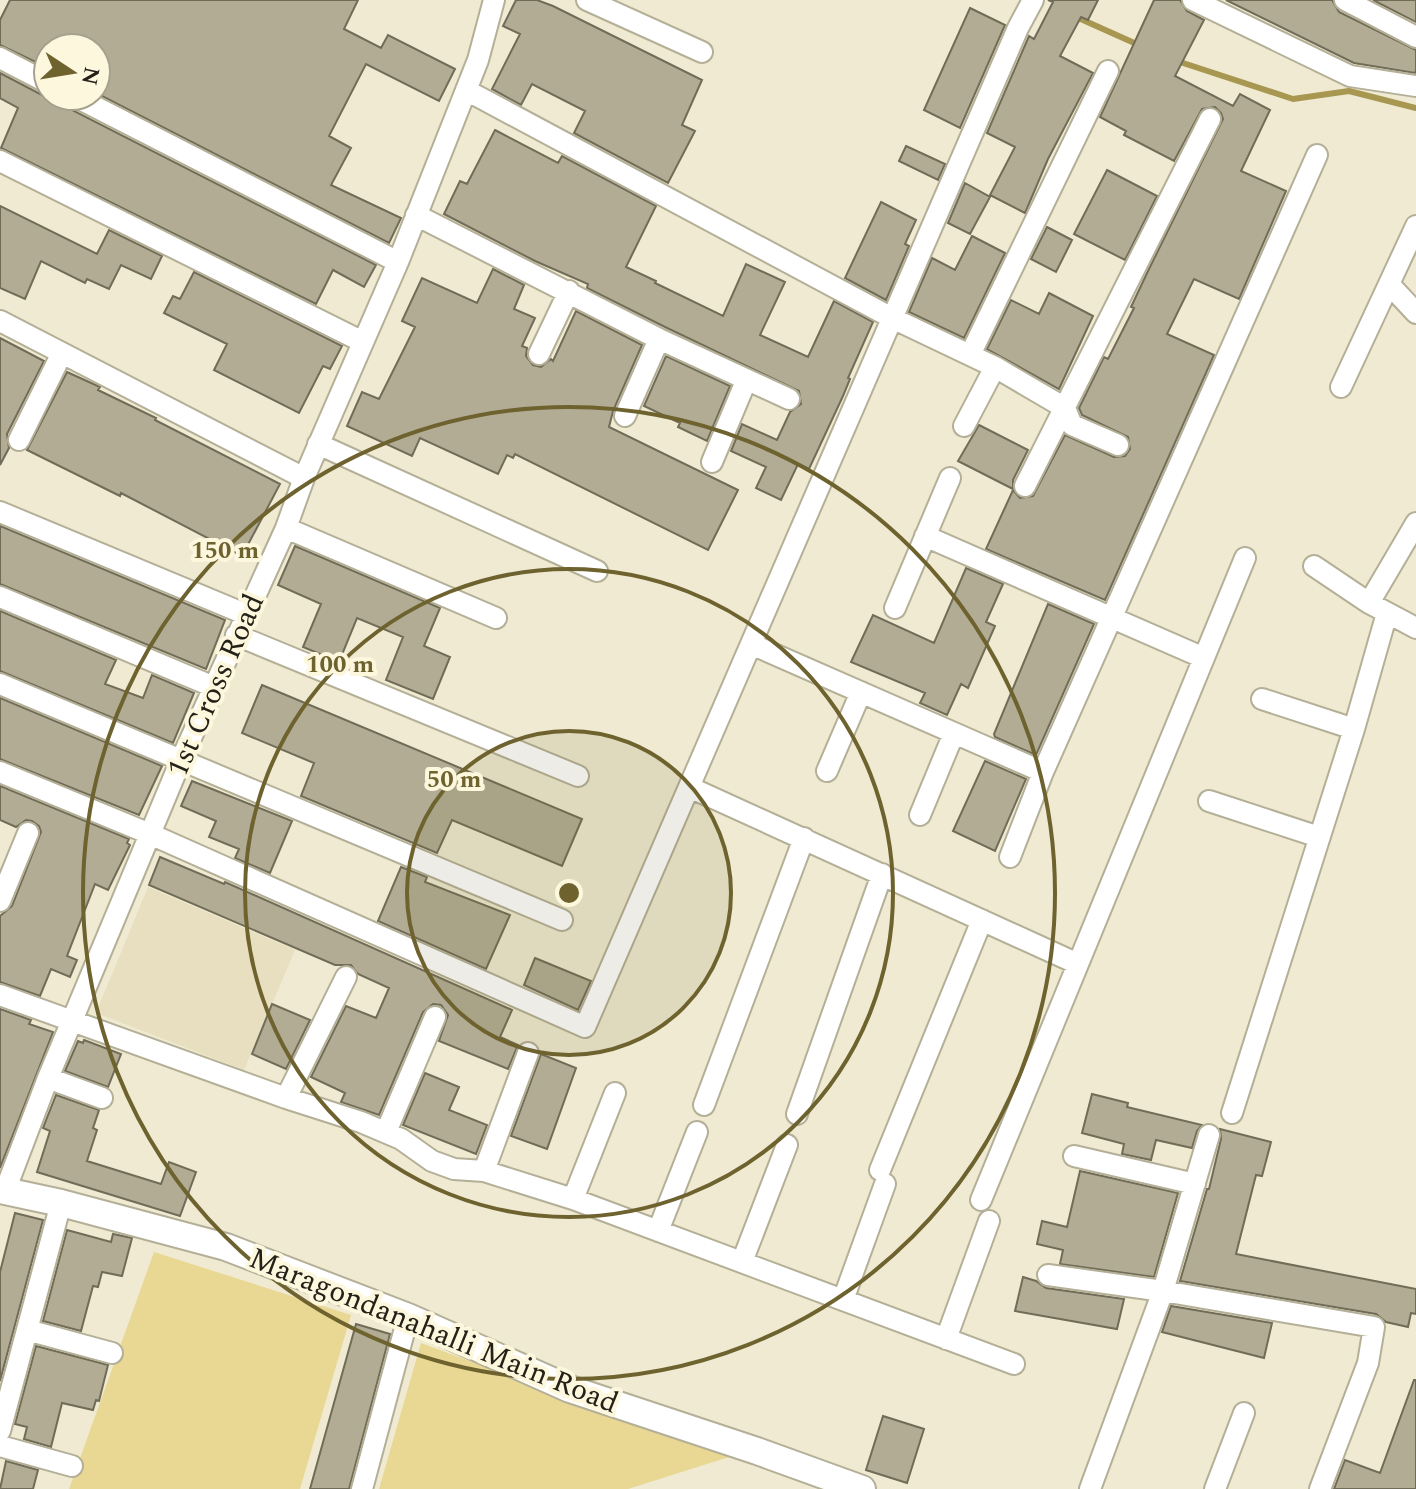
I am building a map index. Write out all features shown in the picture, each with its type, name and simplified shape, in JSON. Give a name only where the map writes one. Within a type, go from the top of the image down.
[{"type":"street","name":"1st Cross Road","points":[[2,1191],[181,760],[286,528],[318,444],[398,262],[478,60],[494,0]]},
{"type":"street","points":[[587,0],[629,9],[702,52]]},
{"type":"street","points":[[0,772],[150,834],[585,1027],[1018,28],[1033,0]]},
{"type":"street","points":[[1193,0],[1350,76],[1416,86]]},
{"type":"street","points":[[1345,0],[1416,37]]},
{"type":"street","points":[[0,58],[32,75]]},
{"type":"street","points":[[970,355],[1108,71]]},
{"type":"street","points":[[466,90],[892,318],[995,367],[1065,408],[1072,425],[1118,445]]},
{"type":"street","points":[[105,112],[398,262]]},
{"type":"street","points":[[1025,486],[1210,119]]},
{"type":"street","points":[[1010,857],[1043,772],[1317,155]]},
{"type":"street","points":[[0,161],[363,342]]},
{"type":"street","points":[[416,215],[659,339],[789,399]]},
{"type":"street","points":[[1341,387],[1416,226]]},
{"type":"street","points":[[1389,284],[1416,313]]},
{"type":"street","points":[[539,354],[569,291]]},
{"type":"street","points":[[0,321],[304,478]]},
{"type":"street","points":[[625,416],[659,339]]},
{"type":"street","points":[[19,440],[62,353]]},
{"type":"street","points":[[964,426],[995,367]]},
{"type":"street","points":[[712,462],[746,381]]},
{"type":"street","points":[[318,444],[597,571]]},
{"type":"street","points":[[895,608],[950,478]]},
{"type":"street","points":[[0,512],[245,614]]},
{"type":"street","points":[[1232,1113],[1354,729],[1378,608],[1416,523]]},
{"type":"street","points":[[286,528],[496,618]]},
{"type":"street","points":[[925,536],[1204,658]]},
{"type":"street","points":[[981,1200],[1245,558]]},
{"type":"street","points":[[1314,566],[1378,608],[1416,628]]},
{"type":"street","points":[[0,597],[214,687]]},
{"type":"street","points":[[236,635],[578,776]]},
{"type":"street","points":[[751,644],[1043,772]]},
{"type":"street","points":[[0,684],[562,920]]},
{"type":"street","points":[[827,771],[861,692]]},
{"type":"street","points":[[1262,699],[1354,729]]},
{"type":"street","points":[[920,815],[954,733]]},
{"type":"street","points":[[689,787],[1078,964]]},
{"type":"street","points":[[1209,801],[1319,837]]},
{"type":"street","points":[[0,901],[28,833]]},
{"type":"street","points":[[704,1105],[804,838]]},
{"type":"street","points":[[797,1114],[882,874]]},
{"type":"street","points":[[843,1300],[882,1177],[982,920]]},
{"type":"street","points":[[286,1098],[346,977]]},
{"type":"street","points":[[0,995],[386,1132],[432,1161],[454,1169],[484,1171],[573,1199],[1014,1364]]},
{"type":"street","points":[[386,1132],[435,1017]]},
{"type":"street","points":[[484,1171],[528,1053]]},
{"type":"street","points":[[48,1078],[102,1098]]},
{"type":"street","points":[[573,1199],[615,1093]]},
{"type":"street","points":[[658,1231],[697,1132]]},
{"type":"street","points":[[1090,1489],[1163,1291],[1209,1135]]},
{"type":"street","points":[[742,1262],[787,1145]]},
{"type":"street","points":[[1074,1156],[1195,1184]]},
{"type":"street","name":"Maragondanahalli Main Road","points":[[2,1191],[61,1203],[226,1247],[408,1317],[570,1389],[810,1480],[862,1489]]},
{"type":"street","points":[[0,1431],[61,1203]]},
{"type":"street","points":[[946,1339],[989,1221]]},
{"type":"street","points":[[1048,1275],[1374,1327],[1368,1363],[1320,1489]]},
{"type":"street","points":[[362,1489],[408,1317]]},
{"type":"street","points":[[27,1330],[112,1353]]},
{"type":"street","points":[[1215,1489],[1244,1413]]},
{"type":"street","points":[[0,1446],[72,1466]]},
{"type":"shaded area","points":[[148,887],[295,950],[244,1070],[96,1013]]},
{"type":"shaded area","points":[[154,1252],[351,1315],[300,1489],[69,1489]]},
{"type":"shaded area","points":[[421,1343],[729,1457],[628,1489],[379,1489]]},
{"type":"building","points":[[10,0],[358,0],[344,29],[381,48],[388,35],[455,69],[439,101],[366,64],[329,136],[351,148],[331,185],[401,218],[389,243],[112,101],[112,32],[32,32],[32,60],[0,45],[0,20]]},
{"type":"building","points":[[516,0],[537,0],[553,6],[702,80],[682,125],[695,131],[668,183],[574,133],[585,111],[532,84],[521,105],[492,89],[520,34],[503,26]]},
{"type":"building","points":[[1048,0],[1098,0],[1088,20],[1081,17],[1060,56],[1093,73],[1048,159],[1025,213],[990,195],[1015,147],[987,133],[1029,36],[1034,39],[1053,2]]},
{"type":"building","points":[[1154,0],[1180,0],[1187,11],[1204,20],[1175,76],[1233,106],[1240,94],[1270,110],[1241,171],[1286,191],[1239,299],[1194,279],[1167,334],[1214,355],[1105,600],[986,549],[1013,490],[1020,498],[1033,496],[1065,435],[1114,457],[1125,456],[1130,449],[1128,437],[1082,415],[1079,408],[1104,357],[1108,359],[1134,308],[1131,307],[1223,119],[1215,107],[1202,109],[1174,161],[1124,135],[1126,131],[1100,117]]},
{"type":"building","points":[[1226,0],[1332,0],[1339,12],[1416,50],[1415,73],[1354,63]]},
{"type":"building","points":[[1373,0],[1416,0],[1416,22]]},
{"type":"building","points":[[970,8],[1005,25],[960,128],[924,110]]},
{"type":"building","points":[[0,73],[32,90],[32,112],[76,112],[376,265],[364,287],[333,270],[316,304],[1,148],[18,108],[0,98]]},
{"type":"building","points":[[495,130],[558,163],[562,156],[656,206],[626,267],[655,283],[723,316],[746,264],[785,282],[760,335],[808,357],[834,301],[873,322],[809,469],[798,464],[781,500],[756,488],[766,467],[731,451],[742,424],[777,440],[790,412],[801,404],[799,391],[665,327],[587,288],[588,284],[535,261],[444,214],[460,181],[467,184]]},
{"type":"building","points":[[906,146],[945,164],[938,180],[899,161]]},
{"type":"building","points":[[1107,170],[1157,196],[1125,260],[1074,234]]},
{"type":"building","points":[[965,183],[990,197],[970,234],[948,223]]},
{"type":"building","points":[[881,202],[916,220],[905,244],[909,246],[886,300],[845,278]]},
{"type":"building","points":[[0,206],[97,254],[109,230],[162,256],[151,279],[121,265],[109,289],[87,279],[85,283],[41,261],[25,299],[0,288]]},
{"type":"building","points":[[1047,227],[1072,240],[1056,272],[1031,259]]},
{"type":"building","points":[[972,236],[1005,253],[964,338],[909,312],[932,258],[955,270]]},
{"type":"building","points":[[493,269],[524,285],[514,309],[535,318],[522,346],[527,348],[526,356],[533,365],[541,367],[551,359],[553,361],[576,311],[642,345],[609,427],[738,490],[708,550],[515,454],[513,458],[507,455],[498,474],[420,438],[412,456],[347,426],[362,392],[379,399],[415,327],[402,321],[422,278],[477,303]]},
{"type":"building","points":[[194,272],[342,346],[330,369],[323,366],[299,413],[214,370],[227,344],[164,313],[173,296],[180,299]]},
{"type":"building","points":[[1049,293],[1093,316],[1059,389],[987,349],[1011,300],[1039,314]]},
{"type":"building","points":[[0,338],[44,361],[7,434],[9,448],[0,465]]},
{"type":"building","points":[[666,356],[730,386],[707,441],[678,427],[680,423],[644,406]]},
{"type":"building","points":[[67,372],[280,484],[242,556],[121,493],[120,496],[27,450]]},
{"type":"building","points":[[979,425],[1028,450],[1013,480],[1013,489],[958,461]]},
{"type":"building","points":[[0,526],[225,620],[206,669],[0,584]]},
{"type":"building","points":[[295,546],[440,608],[424,646],[450,657],[433,699],[386,680],[403,637],[357,618],[339,662],[303,647],[321,604],[278,585]]},
{"type":"building","points":[[966,568],[1003,584],[986,622],[995,626],[968,688],[961,684],[947,715],[920,703],[925,693],[851,662],[873,615],[934,643]]},
{"type":"building","points":[[1048,604],[1094,624],[1036,755],[994,734]]},
{"type":"building","points":[[0,611],[116,660],[105,684],[143,698],[152,675],[194,693],[173,743],[0,671]]},
{"type":"building","points":[[262,685],[582,819],[562,866],[452,820],[437,853],[301,796],[314,763],[242,733]]},
{"type":"building","points":[[0,698],[162,766],[139,815],[0,759]]},
{"type":"building","points":[[985,761],[1026,779],[995,851],[953,831]]},
{"type":"building","points":[[192,781],[292,821],[270,873],[235,858],[239,849],[209,837],[216,821],[181,806]]},
{"type":"building","points":[[0,786],[129,839],[127,843],[130,845],[108,890],[95,884],[67,956],[77,960],[70,977],[51,969],[40,996],[0,982],[0,916],[12,906],[41,832],[32,821],[26,820],[16,827],[0,820]]},
{"type":"building","points":[[160,857],[225,882],[512,1010],[500,1037],[518,1045],[508,1069],[439,1041],[448,1015],[441,1005],[433,1004],[423,1012],[379,1115],[341,1102],[345,1093],[311,1077],[346,1006],[376,1018],[389,988],[358,974],[351,965],[335,965],[149,885]]},
{"type":"building","points":[[401,867],[427,877],[425,882],[510,915],[486,969],[378,921]]},
{"type":"building","points":[[535,958],[591,981],[578,1010],[524,985]]},
{"type":"building","points":[[272,1004],[310,1020],[286,1069],[252,1054]]},
{"type":"building","points":[[0,1009],[53,1032],[0,1168]]},
{"type":"building","points":[[84,1040],[121,1054],[108,1087],[65,1071],[78,1041],[83,1043]]},
{"type":"building","points":[[541,1054],[576,1068],[547,1149],[511,1136]]},
{"type":"building","points":[[425,1073],[459,1087],[449,1110],[487,1125],[476,1154],[403,1125]]},
{"type":"building","points":[[1092,1094],[1128,1103],[1127,1107],[1202,1125],[1192,1148],[1156,1140],[1151,1160],[1122,1154],[1124,1144],[1082,1133]]},
{"type":"building","points":[[56,1095],[99,1110],[93,1128],[97,1130],[87,1161],[161,1184],[169,1162],[196,1172],[180,1216],[37,1172],[50,1131],[43,1128]]},
{"type":"building","points":[[1220,1129],[1271,1142],[1262,1176],[1256,1175],[1236,1254],[1416,1289],[1416,1314],[1411,1313],[1408,1327],[1386,1322],[1376,1314],[1180,1281],[1209,1189],[1221,1139]]},
{"type":"building","points":[[1080,1171],[1178,1193],[1154,1277],[1060,1264],[1063,1250],[1037,1244],[1042,1221],[1067,1227]]},
{"type":"building","points":[[15,1213],[43,1220],[0,1381],[0,1272]]},
{"type":"building","points":[[67,1230],[111,1242],[113,1234],[132,1238],[122,1276],[102,1272],[98,1287],[93,1286],[81,1331],[43,1321]]},
{"type":"building","points":[[1023,1277],[1046,1288],[1124,1299],[1117,1329],[1015,1311]]},
{"type":"building","points":[[1171,1306],[1272,1323],[1264,1358],[1162,1332]]},
{"type":"building","points":[[356,1324],[390,1334],[349,1489],[310,1489]]},
{"type":"building","points":[[36,1346],[108,1365],[99,1401],[96,1400],[93,1410],[62,1403],[51,1447],[24,1439],[27,1427],[15,1424]]},
{"type":"building","points":[[1414,1380],[1416,1489],[1334,1489],[1345,1460],[1380,1473]]},
{"type":"building","points":[[883,1416],[924,1429],[907,1483],[866,1470]]},
{"type":"building","points":[[6,1461],[38,1470],[33,1489],[0,1489]]},
{"type":"waterway","points":[[1074,16],[1141,46]]},
{"type":"waterway","points":[[1177,61],[1293,99],[1349,91],[1416,108]]}]
